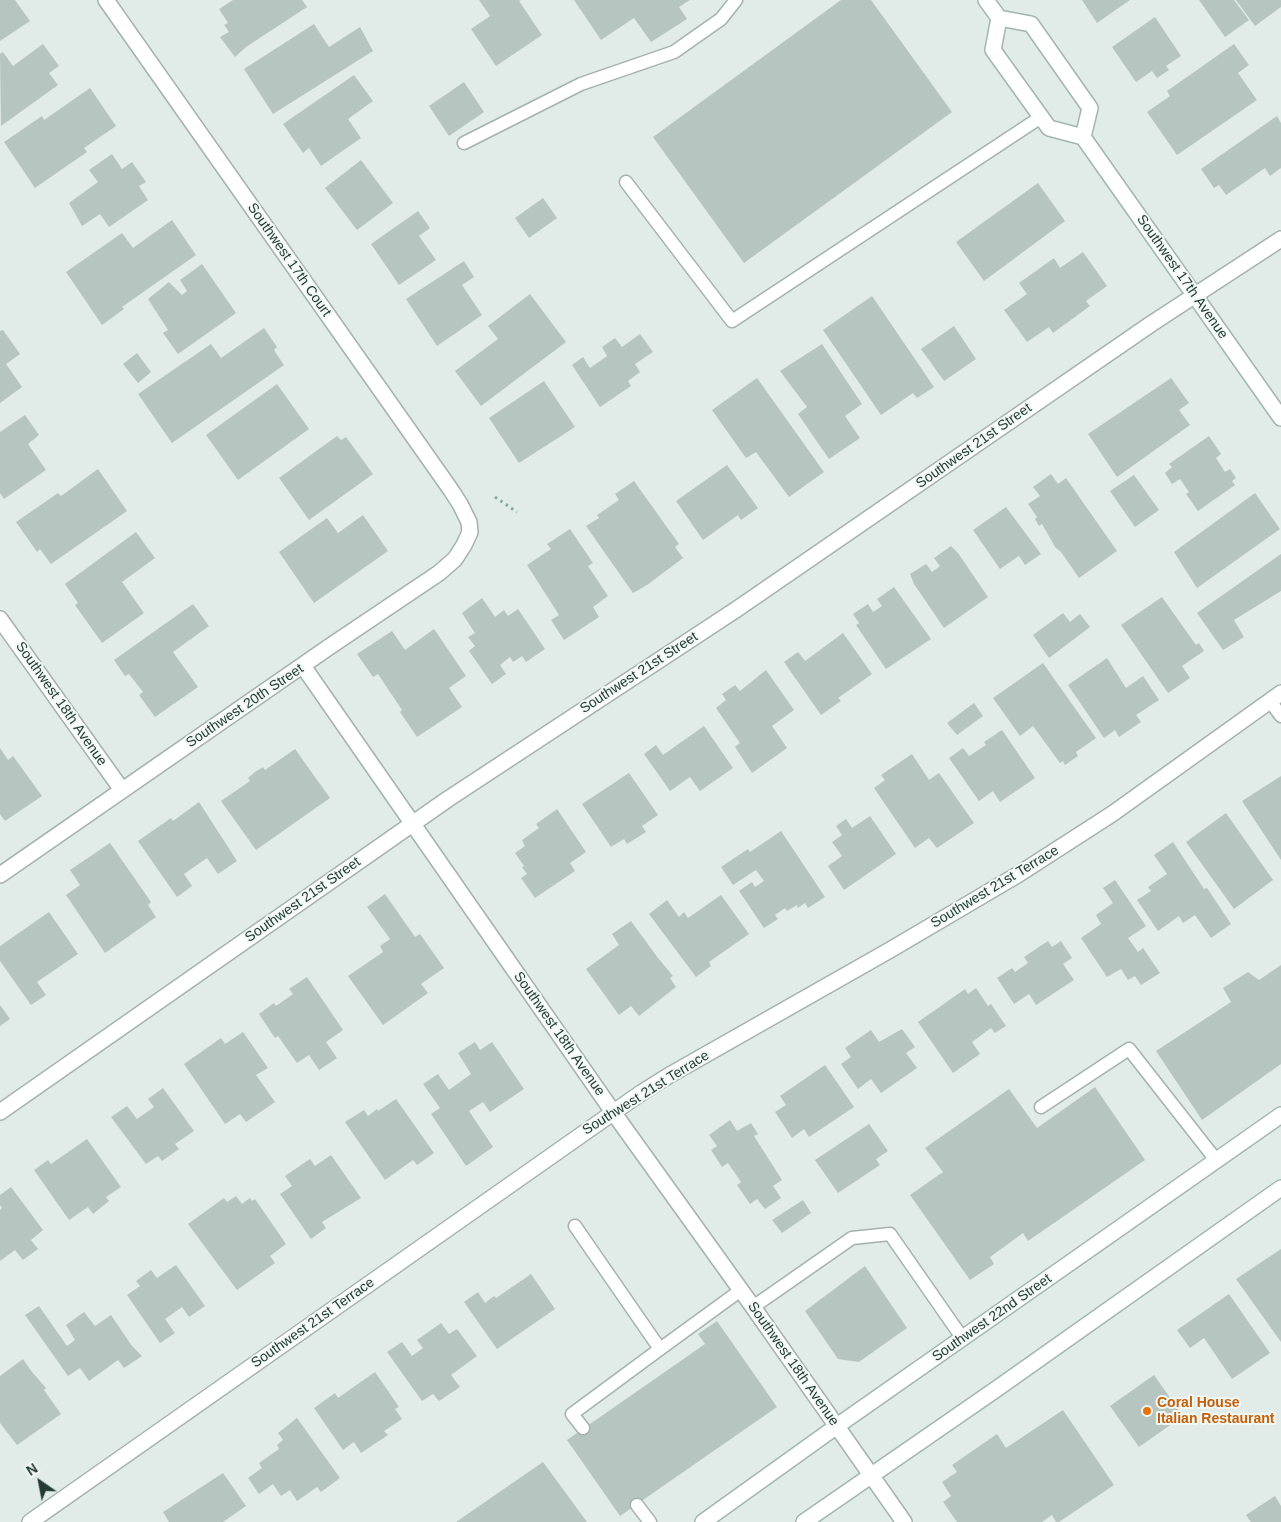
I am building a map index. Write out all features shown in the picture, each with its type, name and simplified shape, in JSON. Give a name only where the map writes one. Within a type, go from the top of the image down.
[{"type":"street","name":"Southwest 17th Court","points":[[106,0],[452,490],[469,522]]},
{"type":"street","points":[[986,0],[999,18],[1030,24],[1036,31],[1090,108],[1083,137],[1049,128],[993,50],[999,18]]},
{"type":"street","name":"Southwest 17th Avenue","points":[[1083,137],[1281,418]]},
{"type":"street","name":"Southwest 21st Street","points":[[0,1112],[412,824],[745,603],[1194,295],[1281,239]]},
{"type":"street","name":"Southwest 20th Street","points":[[0,875],[439,574],[455,559],[464,545],[470,532],[469,522]]},
{"type":"street","name":"Southwest 18th Avenue","points":[[0,619],[122,790]]},
{"type":"street","name":"Southwest 18th Avenue","points":[[303,666],[613,1112],[904,1522]]},
{"type":"street","name":"Southwest 21st Terrace","points":[[30,1522],[613,1112],[668,1076],[1019,874],[1112,814],[1275,697]]},
{"type":"street","name":"Southwest 22nd Street","points":[[703,1522],[1281,1114]]},
{"type":"street","points":[[804,1522],[1281,1188]]},
{"type":"lane","points":[[464,142],[581,84],[674,52],[721,19],[736,0]]},
{"type":"lane","points":[[626,182],[732,322],[1041,117]]},
{"type":"lane","points":[[1275,697],[1281,716]]},
{"type":"lane","points":[[1041,1107],[1129,1049],[1216,1160]]},
{"type":"lane","points":[[575,1226],[660,1349]]},
{"type":"lane","points":[[753,1307],[852,1238],[890,1234],[963,1339]]},
{"type":"lane","points":[[583,1428],[572,1414],[741,1290]]},
{"type":"lane","points":[[637,1505],[650,1522]]},
{"type":"path","points":[[495,497],[516,512]]},
{"type":"building","points":[[0,0],[15,0],[30,21],[0,41]]},
{"type":"building","points":[[233,0],[302,0],[307,7],[246,47],[235,57],[220,37],[229,32],[224,25],[228,23],[219,9]]},
{"type":"building","points":[[479,0],[521,0],[519,1],[542,35],[496,66],[471,29],[490,16]]},
{"type":"building","points":[[574,0],[690,0],[679,7],[687,19],[651,42],[634,18],[601,40]]},
{"type":"building","points":[[841,0],[871,0],[952,112],[744,263],[653,137]]},
{"type":"building","points":[[1082,0],[1130,0],[1097,23]]},
{"type":"building","points":[[1199,0],[1234,0],[1249,20],[1225,37]]},
{"type":"building","points":[[1236,0],[1281,0],[1281,7],[1255,26]]},
{"type":"building","points":[[1155,17],[1181,56],[1166,66],[1169,70],[1157,78],[1152,71],[1136,82],[1112,47]]},
{"type":"building","points":[[314,24],[329,47],[360,27],[373,51],[273,114],[244,69]]},
{"type":"building","points":[[43,44],[59,66],[49,73],[58,85],[1,126],[0,54],[3,52],[13,66]]},
{"type":"building","points":[[1234,44],[1249,65],[1238,73],[1257,100],[1177,155],[1147,112],[1170,96],[1167,91]]},
{"type":"building","points":[[354,75],[373,101],[348,119],[361,138],[321,166],[309,148],[303,153],[283,124]]},
{"type":"building","points":[[464,82],[484,112],[449,136],[429,106]]},
{"type":"building","points":[[90,88],[116,126],[84,148],[87,152],[35,188],[4,142],[42,116],[44,120]]},
{"type":"building","points":[[1277,116],[1281,123],[1281,168],[1270,176],[1265,168],[1226,195],[1219,185],[1214,188],[1201,169]]},
{"type":"building","points":[[112,154],[122,169],[132,162],[146,182],[139,186],[148,200],[109,227],[100,214],[82,226],[69,203],[98,182],[89,170]]},
{"type":"building","points":[[361,160],[393,203],[357,230],[325,188]]},
{"type":"building","points":[[1038,183],[1065,221],[984,281],[956,242]]},
{"type":"building","points":[[543,198],[557,218],[529,238],[515,218]]},
{"type":"building","points":[[418,211],[430,228],[419,236],[436,260],[399,285],[371,244]]},
{"type":"building","points":[[172,220],[196,255],[122,307],[124,309],[102,325],[66,272],[122,233],[133,248]]},
{"type":"building","points":[[1083,252],[1107,286],[1086,301],[1090,306],[1053,333],[1049,327],[1027,342],[1004,310],[1027,294],[1019,283],[1054,258],[1060,268]]},
{"type":"building","points":[[464,261],[474,277],[462,285],[482,315],[437,346],[406,299]]},
{"type":"building","points":[[202,264],[236,313],[178,354],[163,333],[168,330],[148,299],[169,282],[182,295],[187,291],[180,280]]},
{"type":"building","points":[[530,294],[566,342],[481,406],[455,371],[498,339],[488,326]]},
{"type":"building","points":[[872,296],[934,387],[917,398],[913,393],[881,415],[823,330]]},
{"type":"building","points":[[954,326],[976,359],[944,381],[921,349]]},
{"type":"building","points":[[264,328],[277,347],[274,350],[284,365],[172,443],[138,394],[211,344],[221,358]]},
{"type":"building","points":[[3,330],[20,354],[6,364],[22,387],[0,403],[0,331]]},
{"type":"building","points":[[640,334],[653,352],[635,364],[640,372],[628,381],[631,386],[600,407],[572,365],[583,357],[590,368],[607,356],[602,347],[615,338],[622,347]]},
{"type":"building","points":[[822,344],[862,404],[845,416],[860,438],[829,459],[798,414],[807,407],[780,371]]},
{"type":"building","points":[[137,353],[151,372],[138,383],[123,364]]},
{"type":"building","points":[[757,378],[824,472],[789,497],[756,452],[746,458],[712,410]]},
{"type":"building","points":[[1171,378],[1189,403],[1179,410],[1190,425],[1117,477],[1088,434]]},
{"type":"building","points":[[544,381],[575,427],[519,463],[489,418]]},
{"type":"building","points":[[277,384],[309,429],[238,480],[206,435]]},
{"type":"building","points":[[25,415],[39,435],[28,444],[46,470],[4,499],[0,493],[0,432]]},
{"type":"building","points":[[337,436],[341,440],[346,437],[373,474],[309,520],[279,478]]},
{"type":"building","points":[[1209,436],[1221,454],[1216,458],[1225,472],[1230,469],[1236,478],[1232,481],[1235,485],[1198,511],[1186,494],[1189,492],[1180,479],[1172,484],[1165,473],[1172,467],[1169,464]]},
{"type":"building","points":[[727,465],[758,508],[741,520],[738,515],[703,540],[676,501]]},
{"type":"building","points":[[98,469],[127,511],[51,564],[40,549],[37,552],[16,522],[58,493],[61,496]]},
{"type":"building","points":[[1051,474],[1058,484],[1066,478],[1117,551],[1079,578],[1061,552],[1055,547],[1042,524],[1039,526],[1035,519],[1037,517],[1028,504],[1040,496],[1033,487]]},
{"type":"building","points":[[1134,475],[1159,510],[1135,527],[1110,491]]},
{"type":"building","points":[[634,481],[679,544],[675,547],[683,558],[633,593],[586,526],[599,518],[597,515],[619,500],[615,494]]},
{"type":"building","points":[[1255,493],[1280,529],[1197,588],[1174,552]]},
{"type":"building","points":[[1006,507],[1041,554],[1025,565],[1019,556],[1000,569],[973,530]]},
{"type":"building","points":[[363,515],[388,551],[314,603],[279,552],[327,518],[338,533]]},
{"type":"building","points":[[570,529],[593,563],[588,566],[608,596],[593,607],[599,617],[564,640],[551,620],[559,615],[527,565],[551,549],[547,544]]},
{"type":"building","points":[[136,532],[155,558],[122,582],[144,613],[102,643],[75,605],[78,603],[65,584]]},
{"type":"building","points":[[951,546],[958,553],[988,597],[944,628],[914,584],[910,574],[926,564],[932,572],[940,566],[934,558]]},
{"type":"building","points":[[1281,554],[1281,591],[1234,620],[1244,637],[1223,650],[1197,613]]},
{"type":"building","points":[[894,587],[931,639],[886,669],[856,625],[859,623],[853,614],[868,604],[873,612],[882,606],[877,599]]},
{"type":"building","points":[[1162,597],[1196,645],[1199,643],[1204,651],[1182,666],[1190,678],[1168,693],[1121,625]]},
{"type":"building","points":[[482,598],[495,617],[504,610],[508,616],[518,609],[545,649],[526,662],[522,656],[513,662],[510,657],[500,665],[506,674],[492,684],[469,651],[475,646],[468,637],[475,633],[462,613]]},
{"type":"building","points":[[193,604],[209,626],[173,652],[198,687],[155,717],[139,695],[143,692],[129,674],[125,676],[114,660]]},
{"type":"building","points":[[1063,613],[1070,622],[1080,614],[1090,627],[1049,658],[1033,635]]},
{"type":"building","points":[[434,629],[466,676],[449,688],[462,707],[417,737],[378,674],[373,677],[357,654],[392,631],[405,650]]},
{"type":"building","points":[[843,633],[872,674],[838,698],[841,701],[821,715],[784,662],[798,652],[805,661]]},
{"type":"building","points":[[1107,658],[1126,688],[1143,676],[1159,700],[1136,715],[1141,722],[1119,737],[1115,730],[1104,738],[1068,685]]},
{"type":"building","points":[[1043,663],[1096,738],[1076,752],[1078,756],[1065,765],[1063,761],[1060,763],[1033,726],[1020,736],[993,698]]},
{"type":"building","points":[[766,670],[794,710],[772,726],[787,748],[752,773],[735,747],[740,743],[716,708],[726,700],[722,694],[735,685],[740,691]]},
{"type":"building","points":[[974,703],[983,716],[957,735],[947,723]]},
{"type":"building","points":[[704,726],[733,768],[700,791],[690,777],[670,791],[644,754],[656,745],[663,755]]},
{"type":"building","points":[[1002,730],[1035,778],[1000,802],[993,791],[979,801],[949,758],[963,748],[969,756],[986,745],[984,742]]},
{"type":"building","points":[[0,748],[8,760],[13,756],[42,796],[5,821],[0,814]]},
{"type":"building","points":[[295,749],[330,798],[256,850],[221,801],[250,781],[248,778],[255,772],[263,767],[265,770]]},
{"type":"building","points":[[912,754],[929,780],[939,773],[974,823],[937,848],[929,838],[915,848],[874,788],[885,780],[881,775]]},
{"type":"building","points":[[629,773],[658,815],[642,826],[646,832],[627,844],[624,839],[611,847],[582,804]]},
{"type":"building","points":[[1281,776],[1281,860],[1242,801]]},
{"type":"building","points":[[199,802],[237,861],[218,874],[207,858],[184,874],[192,886],[177,897],[138,841],[171,818],[173,821]]},
{"type":"building","points":[[557,809],[586,852],[570,863],[575,871],[535,898],[521,878],[527,874],[515,853],[525,846],[522,840],[539,828],[536,824]]},
{"type":"building","points":[[1226,813],[1273,880],[1234,909],[1186,842]]},
{"type":"building","points":[[870,816],[896,854],[844,890],[828,866],[842,856],[832,842],[842,835],[836,826],[846,819],[852,828]]},
{"type":"building","points":[[781,831],[825,897],[808,908],[805,903],[798,908],[797,905],[787,911],[785,908],[775,915],[778,919],[764,928],[739,891],[752,882],[755,887],[764,881],[756,870],[733,885],[721,867],[748,849],[750,852]]},
{"type":"building","points":[[1173,842],[1204,889],[1207,888],[1231,924],[1211,938],[1195,915],[1183,923],[1179,916],[1158,931],[1137,900],[1151,891],[1148,887],[1167,874],[1154,855]]},
{"type":"building","points":[[110,843],[151,902],[148,905],[156,917],[105,953],[66,895],[80,885],[70,870]]},
{"type":"building","points":[[1115,880],[1146,926],[1128,938],[1138,952],[1143,948],[1160,973],[1141,985],[1135,976],[1128,980],[1121,969],[1107,977],[1081,938],[1101,924],[1096,915],[1113,903],[1103,888]]},
{"type":"building","points":[[385,894],[415,937],[420,934],[444,968],[421,984],[428,993],[383,1025],[348,976],[383,952],[380,946],[390,939],[367,907]]},
{"type":"building","points":[[721,895],[749,934],[709,962],[711,966],[696,977],[649,914],[667,900],[679,917],[684,912],[688,918]]},
{"type":"building","points":[[49,912],[78,954],[37,982],[46,995],[31,1005],[0,961],[0,946]]},
{"type":"building","points":[[631,921],[673,976],[670,978],[676,987],[639,1016],[631,1006],[619,1015],[586,969],[619,945],[612,934]]},
{"type":"building","points":[[1048,941],[1052,947],[1061,941],[1072,958],[1063,964],[1074,980],[1036,1005],[1029,994],[1014,1004],[997,978],[1012,968],[1015,972],[1028,963],[1024,957]]},
{"type":"building","points":[[1281,965],[1281,1064],[1202,1120],[1156,1051],[1231,1002],[1223,988],[1248,972],[1259,980]]},
{"type":"building","points":[[307,977],[343,1030],[326,1042],[337,1058],[319,1070],[309,1055],[297,1063],[278,1036],[275,1038],[259,1014],[274,1003],[276,1006],[293,994],[289,989]]},
{"type":"building","points":[[976,988],[988,1006],[991,1004],[1006,1026],[995,1033],[991,1028],[972,1042],[980,1054],[953,1073],[918,1022],[965,989],[968,994]]},
{"type":"building","points":[[0,1005],[10,1019],[0,1026]]},
{"type":"building","points":[[902,1029],[915,1047],[906,1053],[917,1068],[881,1093],[871,1079],[858,1089],[841,1064],[851,1057],[845,1048],[871,1030],[879,1042]]},
{"type":"building","points":[[243,1032],[268,1068],[256,1075],[275,1102],[246,1122],[240,1114],[225,1124],[184,1064],[221,1038],[225,1044]]},
{"type":"building","points":[[475,1042],[480,1050],[492,1042],[524,1089],[490,1112],[483,1102],[469,1111],[493,1147],[466,1166],[431,1114],[440,1108],[423,1084],[438,1074],[449,1090],[471,1074],[458,1053]]},
{"type":"building","points":[[825,1065],[854,1107],[809,1137],[804,1129],[792,1138],[775,1112],[786,1105],[780,1096]]},
{"type":"building","points":[[1095,1087],[1145,1160],[1028,1241],[1023,1233],[990,1257],[994,1264],[970,1280],[910,1195],[943,1172],[925,1148],[1009,1089],[1037,1128]]},
{"type":"building","points":[[163,1088],[194,1131],[175,1144],[179,1149],[162,1161],[158,1156],[146,1164],[111,1117],[127,1106],[137,1119],[154,1107],[148,1099]]},
{"type":"building","points":[[396,1099],[434,1153],[417,1165],[413,1160],[385,1180],[345,1122],[364,1110],[368,1116]]},
{"type":"building","points":[[730,1120],[737,1131],[751,1123],[758,1134],[754,1136],[782,1180],[773,1186],[781,1198],[765,1209],[757,1199],[750,1204],[737,1185],[741,1182],[728,1163],[722,1167],[711,1150],[717,1146],[709,1135]]},
{"type":"building","points":[[869,1124],[888,1151],[876,1159],[880,1165],[838,1193],[815,1160]]},
{"type":"building","points":[[87,1139],[121,1187],[106,1197],[109,1201],[93,1214],[88,1207],[69,1220],[34,1170],[48,1160],[51,1164]]},
{"type":"building","points":[[331,1155],[361,1198],[322,1222],[326,1228],[311,1239],[280,1194],[292,1186],[285,1176],[310,1159],[315,1166]]},
{"type":"building","points":[[11,1187],[43,1230],[31,1240],[38,1249],[23,1260],[15,1250],[0,1261],[0,1210],[2,1208],[0,1205],[0,1195]]},
{"type":"building","points":[[236,1196],[242,1204],[250,1198],[252,1201],[255,1199],[286,1244],[270,1256],[275,1263],[237,1290],[188,1224],[224,1198],[227,1202]]},
{"type":"building","points":[[803,1200],[811,1213],[782,1233],[772,1220]]},
{"type":"building","points":[[1281,1249],[1281,1342],[1236,1279]]},
{"type":"building","points":[[176,1265],[205,1306],[189,1317],[182,1307],[165,1319],[175,1333],[160,1343],[127,1295],[140,1286],[136,1281],[151,1270],[157,1278]]},
{"type":"building","points":[[865,1266],[907,1328],[859,1362],[838,1359],[805,1311]]},
{"type":"building","points":[[531,1274],[555,1309],[497,1349],[464,1302],[478,1292],[485,1303],[494,1296],[496,1298]]},
{"type":"building","points":[[1229,1294],[1270,1353],[1232,1379],[1204,1338],[1190,1348],[1177,1330]]},
{"type":"building","points":[[39,1306],[67,1346],[75,1340],[66,1325],[84,1312],[95,1326],[111,1315],[132,1346],[142,1356],[124,1368],[118,1360],[89,1381],[80,1368],[68,1376],[25,1315]]},
{"type":"building","points":[[717,1321],[777,1407],[620,1516],[567,1440],[705,1344],[698,1334]]},
{"type":"building","points":[[441,1323],[449,1334],[457,1329],[477,1356],[451,1375],[460,1387],[439,1401],[433,1394],[422,1401],[387,1352],[402,1342],[412,1356],[423,1348],[417,1340]]},
{"type":"building","points":[[23,1359],[46,1388],[44,1390],[61,1414],[17,1445],[0,1423],[0,1376]]},
{"type":"building","points":[[375,1372],[399,1407],[395,1409],[402,1419],[384,1431],[388,1435],[361,1453],[354,1442],[343,1450],[314,1408],[335,1393],[338,1398]]},
{"type":"building","name":"Coral House Italian Restaurant","points":[[1154,1375],[1183,1416],[1139,1447],[1110,1406]]},
{"type":"building","points":[[1063,1410],[1114,1485],[1059,1522],[1056,1522],[1052,1515],[1042,1522],[957,1522],[943,1502],[951,1496],[942,1482],[957,1472],[952,1465],[997,1434],[1006,1448]]},
{"type":"building","points":[[297,1418],[340,1478],[321,1492],[317,1487],[297,1501],[290,1490],[281,1496],[273,1484],[259,1494],[248,1478],[262,1468],[259,1463],[279,1449],[277,1445],[283,1440],[278,1433]]},
{"type":"building","points":[[543,1462],[587,1522],[456,1522]]},
{"type":"building","points":[[223,1473],[246,1506],[223,1522],[169,1522],[163,1512]]},
{"type":"building","points":[[1275,1496],[1281,1506],[1281,1522],[1251,1522],[1246,1515]]},
{"type":"place","name":"Coral House Italian Restaurant","points":[[1147,1411]]}]
